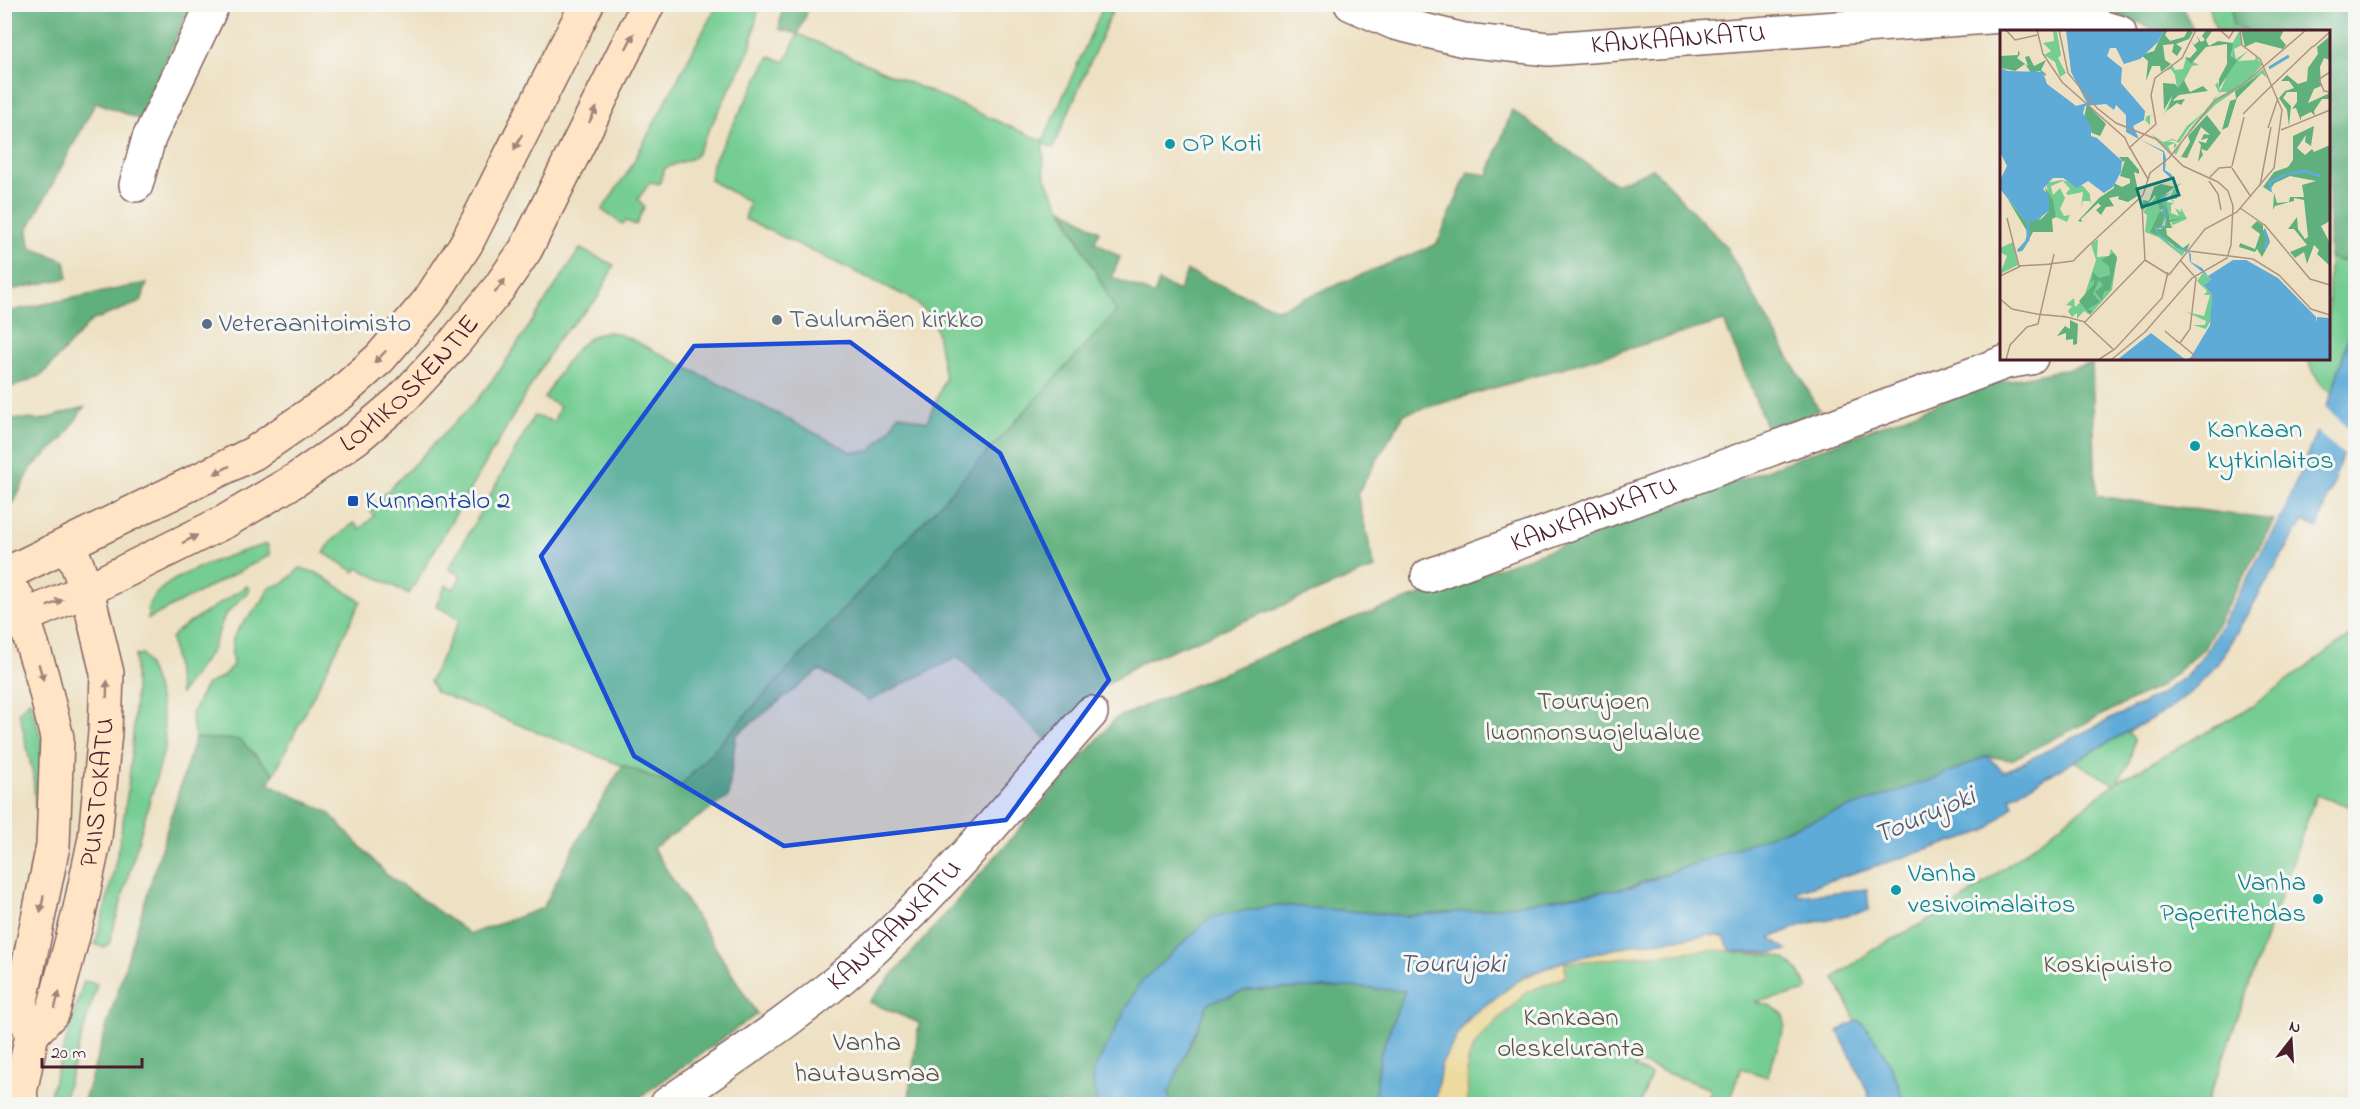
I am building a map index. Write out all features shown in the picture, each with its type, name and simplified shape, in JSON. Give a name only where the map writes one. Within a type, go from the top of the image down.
[{"type":"main road","name":"LOHIKOSKENTIE","points":[[6,574],[254,453],[341,393],[380,358],[428,302],[466,244],[587,4]]},
{"type":"main road","name":"LOHIKOSKENTIE","points":[[14,621],[87,590],[226,521],[297,479],[356,438],[400,400],[455,342],[526,249],[648,4]]},
{"type":"main road","name":"PUISTOKATU","points":[[6,574],[14,621],[57,738],[53,846],[20,1006],[32,1034],[53,1012],[95,838],[105,732],[107,673],[87,590],[69,544]]},
{"type":"main road","points":[[18,1101],[32,1034]]},
{"type":"street","points":[[136,185],[149,138],[213,4]]},
{"type":"street","name":"KANKAANKATU","points":[[1351,4],[1395,23],[1464,40],[1548,49],[2016,15],[2074,19],[2112,30]]},
{"type":"street","name":"KANKAANKATU","points":[[1428,576],[1995,366],[2022,360]]},
{"type":"street","name":"KANKAANKATU","points":[[667,1104],[769,1033],[853,967],[919,906],[1091,713]]},
{"type":"highlighted area","points":[[850,342],[1000,453],[1109,680],[1006,820],[784,846],[634,756],[541,556],[694,346]]},
{"type":"green space","points":[[5,4],[191,5],[139,119],[96,102],[28,230],[30,247],[65,261],[68,278],[5,291]]},
{"type":"green space","points":[[783,4],[810,5],[798,34],[779,29]]},
{"type":"green space","points":[[717,5],[759,5],[750,49],[695,157],[665,168],[659,184],[650,182],[638,199],[644,207],[636,225],[626,221],[623,224],[602,210],[628,172]]},
{"type":"green space","points":[[1104,5],[1115,5],[1053,148],[1043,143],[1044,173],[1117,312],[679,788],[436,692],[430,681],[460,619],[436,606],[446,585],[454,589],[461,576],[449,569],[534,416],[554,421],[560,406],[544,398],[562,368],[578,348],[597,334],[609,332],[631,339],[852,452],[871,451],[892,427],[898,414],[927,422],[945,379],[937,332],[930,315],[910,298],[745,219],[749,202],[710,180],[712,164],[770,56],[785,62],[798,34],[1043,141]]},
{"type":"green space","points":[[2079,5],[2181,5],[2194,30],[2153,30],[2105,10]]},
{"type":"green space","points":[[2209,5],[2232,5],[2233,26],[2245,30],[2216,30]]},
{"type":"green space","points":[[2232,5],[2355,5],[2355,258],[2340,261],[2330,257],[2330,30],[2245,30],[2233,26]]},
{"type":"green space","points":[[1512,110],[1615,184],[1653,169],[1726,247],[1819,410],[1768,431],[1724,321],[1404,414],[1357,494],[1375,568],[1140,663],[1094,692],[1046,740],[958,657],[869,701],[820,670],[736,735],[728,797],[653,848],[757,1014],[630,1104],[83,1104],[195,738],[240,740],[274,774],[269,784],[328,812],[386,874],[470,934],[543,908],[576,843],[623,765],[679,788],[1116,312],[1063,208],[1099,231],[1095,242],[1120,257],[1112,277],[1154,295],[1159,282],[1179,291],[1187,271],[1278,309],[1437,244],[1468,172],[1488,175]]},
{"type":"green space","points":[[580,249],[614,265],[597,299],[558,339],[409,594],[358,568],[355,572],[324,553],[331,542],[354,523],[360,529],[374,516],[369,510],[476,401],[500,370]]},
{"type":"green space","points":[[2330,257],[2340,261],[2355,258],[2355,316],[2332,393],[2320,383],[2308,360],[2330,360]]},
{"type":"green space","points":[[147,283],[141,302],[91,321],[42,375],[5,390],[5,312]]},
{"type":"green space","name":"Tourujoen luonnonsuojelualue","points":[[2092,364],[2096,496],[2274,520],[2204,648],[2160,686],[2011,760],[1987,756],[1941,776],[1626,888],[1475,911],[1407,916],[1278,905],[1092,1074],[1097,1104],[908,1104],[919,1023],[869,1002],[1116,718],[1351,619],[1650,515],[1986,385]]},
{"type":"green space","points":[[84,407],[63,439],[32,467],[13,504],[5,508],[5,418],[41,420]]},
{"type":"green space","points":[[267,544],[270,555],[148,619],[149,605],[156,594],[168,584],[201,566]]},
{"type":"green space","points":[[300,568],[317,573],[361,601],[274,774],[240,740],[195,738],[191,715],[206,685],[222,677],[233,665],[234,637],[261,603],[268,588],[284,583]]},
{"type":"green space","points":[[247,586],[250,590],[225,615],[212,650],[180,694],[171,638],[178,630]]},
{"type":"green space","name":"Koskipuisto","points":[[2355,632],[2355,808],[2316,795],[2207,1104],[1890,1104],[1857,1024],[1834,978],[1873,950],[1954,906],[2114,784],[2074,761],[2127,731],[2134,739],[2132,753],[2129,763],[2117,782],[2251,707]]},
{"type":"green space","points":[[142,654],[152,675],[159,699],[164,724],[165,747],[109,944],[104,948],[95,944],[113,873],[126,801],[134,729],[135,656]]},
{"type":"green space","points":[[30,700],[42,742],[43,810],[36,809],[33,775],[19,712]]},
{"type":"green space","name":"Kankaan oleskeluranta","points":[[1708,935],[1732,951],[1784,959],[1792,964],[1808,988],[1804,992],[1755,1002],[1771,1006],[1783,1014],[1785,1026],[1767,1077],[1741,1068],[1728,1104],[1706,1104],[1711,1089],[1639,1063],[1635,1068],[1651,1075],[1640,1104],[1435,1104],[1467,1019],[1525,976],[1561,962]]},
{"type":"green space","points":[[84,981],[97,984],[62,1104],[47,1104]]},
{"type":"green space","points":[[1353,987],[1405,990],[1381,1052],[1374,1104],[1172,1104],[1168,1094],[1208,1003],[1248,990]]},
{"type":"sand","points":[[1708,935],[1724,937],[1731,951],[1707,950],[1565,963],[1565,977],[1527,992],[1482,1035],[1472,1049],[1467,1064],[1468,1104],[1435,1104],[1441,1064],[1461,1029],[1487,1002],[1519,981],[1554,965],[1592,954]]},
{"type":"water","name":"Tourujoki","points":[[2355,316],[2355,416],[2318,528],[2303,521],[2218,663],[2197,687],[2167,710],[2010,797],[2013,805],[1986,831],[1797,891],[1798,896],[1867,889],[1869,910],[1802,925],[1770,938],[1788,950],[1773,953],[1731,951],[1724,937],[1708,935],[1630,945],[1561,962],[1525,976],[1467,1019],[1441,1065],[1435,1104],[1374,1104],[1381,1052],[1405,991],[1353,987],[1248,990],[1208,1003],[1168,1094],[1172,1104],[1097,1104],[1092,1074],[1139,984],[1211,917],[1278,905],[1407,916],[1475,911],[1632,887],[1788,829],[1941,776],[1987,756],[2004,772],[2159,695],[2188,674],[2208,649],[2285,510],[2332,393]]},
{"type":"water","points":[[1859,1020],[1887,1059],[1901,1092],[1903,1104],[1870,1104],[1868,1092],[1838,1031]]},
{"type":"pier","points":[[2324,406],[2353,432],[2344,455],[2315,430]]},
{"type":"place","name":"OP Koti","points":[[1170,144]]},
{"type":"place","name":"Taulumäen kirkko","points":[[777,320]]},
{"type":"place","name":"Veteraanitoimisto","points":[[207,324]]},
{"type":"place","name":"Kankaan kytkinlaitos","points":[[2195,446]]},
{"type":"place","name":"Kunnantalo 2","points":[[353,501]]},
{"type":"place","name":"Vanha vesivoimalaitos","points":[[1896,890]]},
{"type":"place","name":"Vanha Paperitehdas","points":[[2318,899]]},
{"type":"park label","name":"Vanha hautausmaa","points":[[867,1058]]}]
